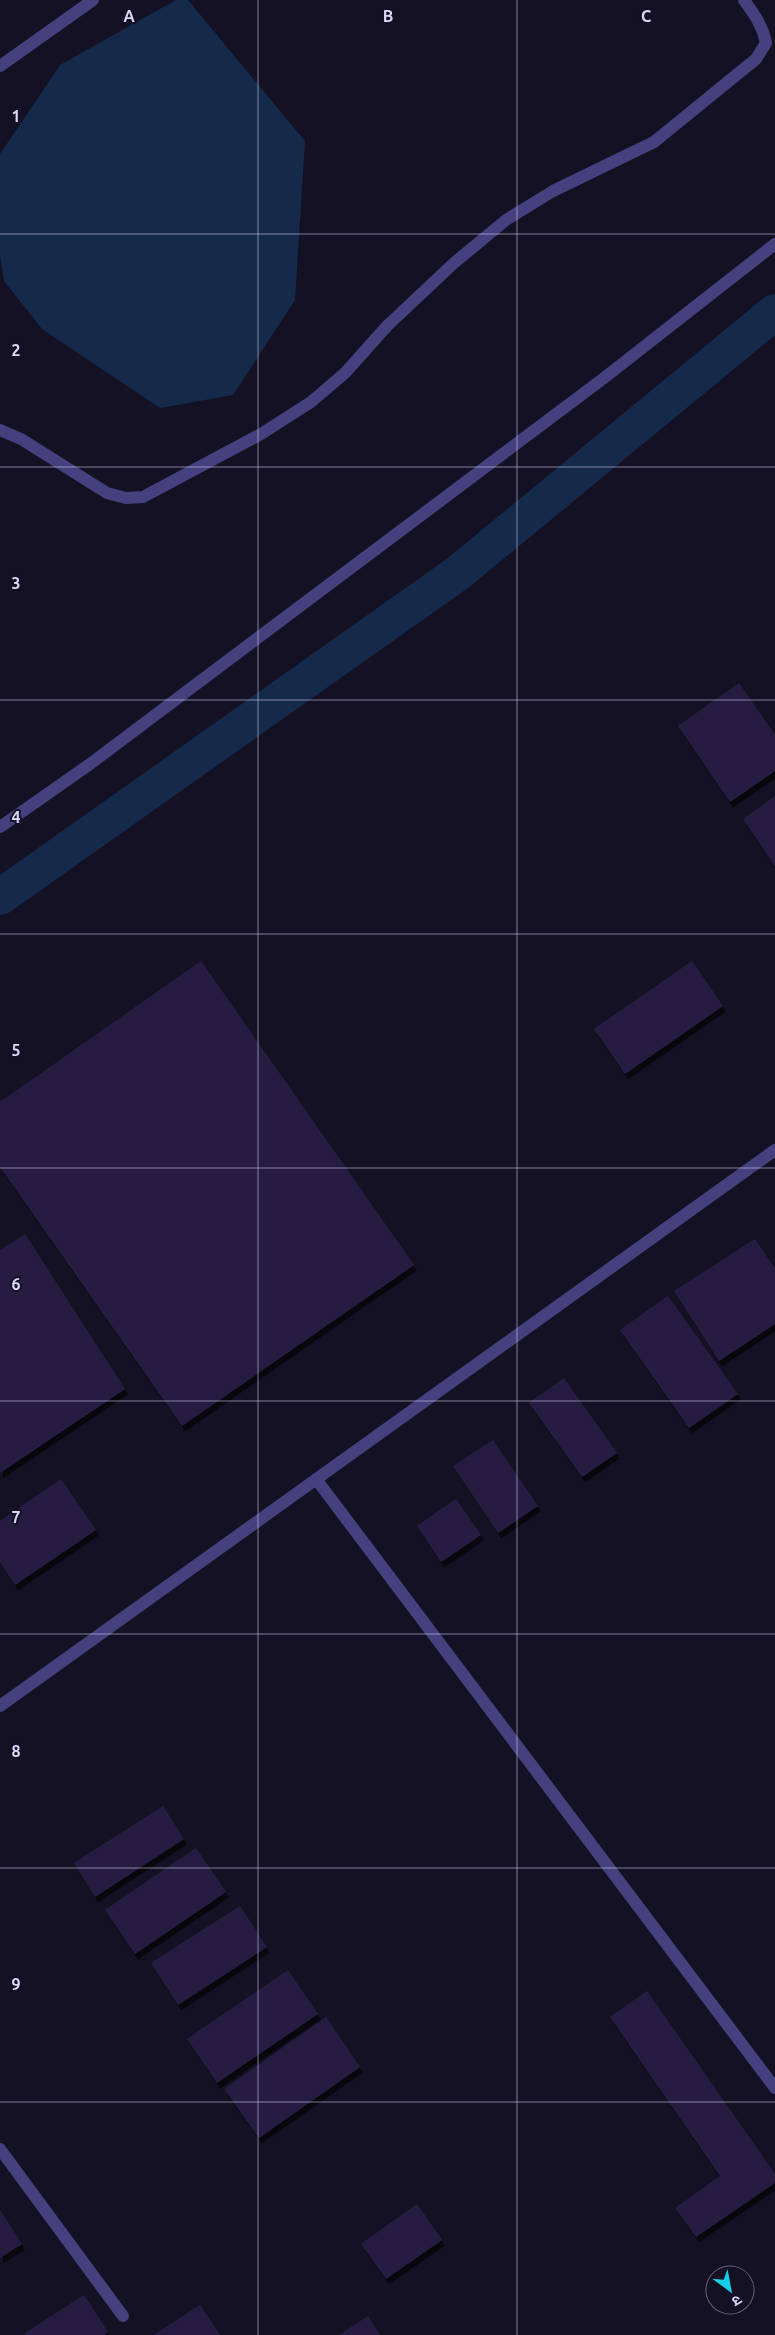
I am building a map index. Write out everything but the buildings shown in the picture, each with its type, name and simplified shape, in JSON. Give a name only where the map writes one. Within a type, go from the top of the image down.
[{"type":"street","points":[[0,66],[93,0]]},
{"type":"street","points":[[0,430],[21,439],[107,493],[126,498],[143,497],[261,434],[312,402],[345,373],[388,326],[440,276],[506,220],[553,191],[654,142],[756,59],[766,43],[758,18],[744,0]]},
{"type":"street","points":[[0,827],[90,764],[604,378],[775,244]]},
{"type":"street","points":[[0,1706],[775,1150]]},
{"type":"street","points":[[316,1479],[775,2088]]},
{"type":"street","points":[[0,2149],[123,2316]]},
{"type":"water","points":[[176,0],[188,0],[305,141],[295,300],[233,395],[160,408],[42,329],[4,281],[0,255],[0,154],[60,65]]},
{"type":"waterway","points":[[0,897],[458,573],[775,312]]}]
